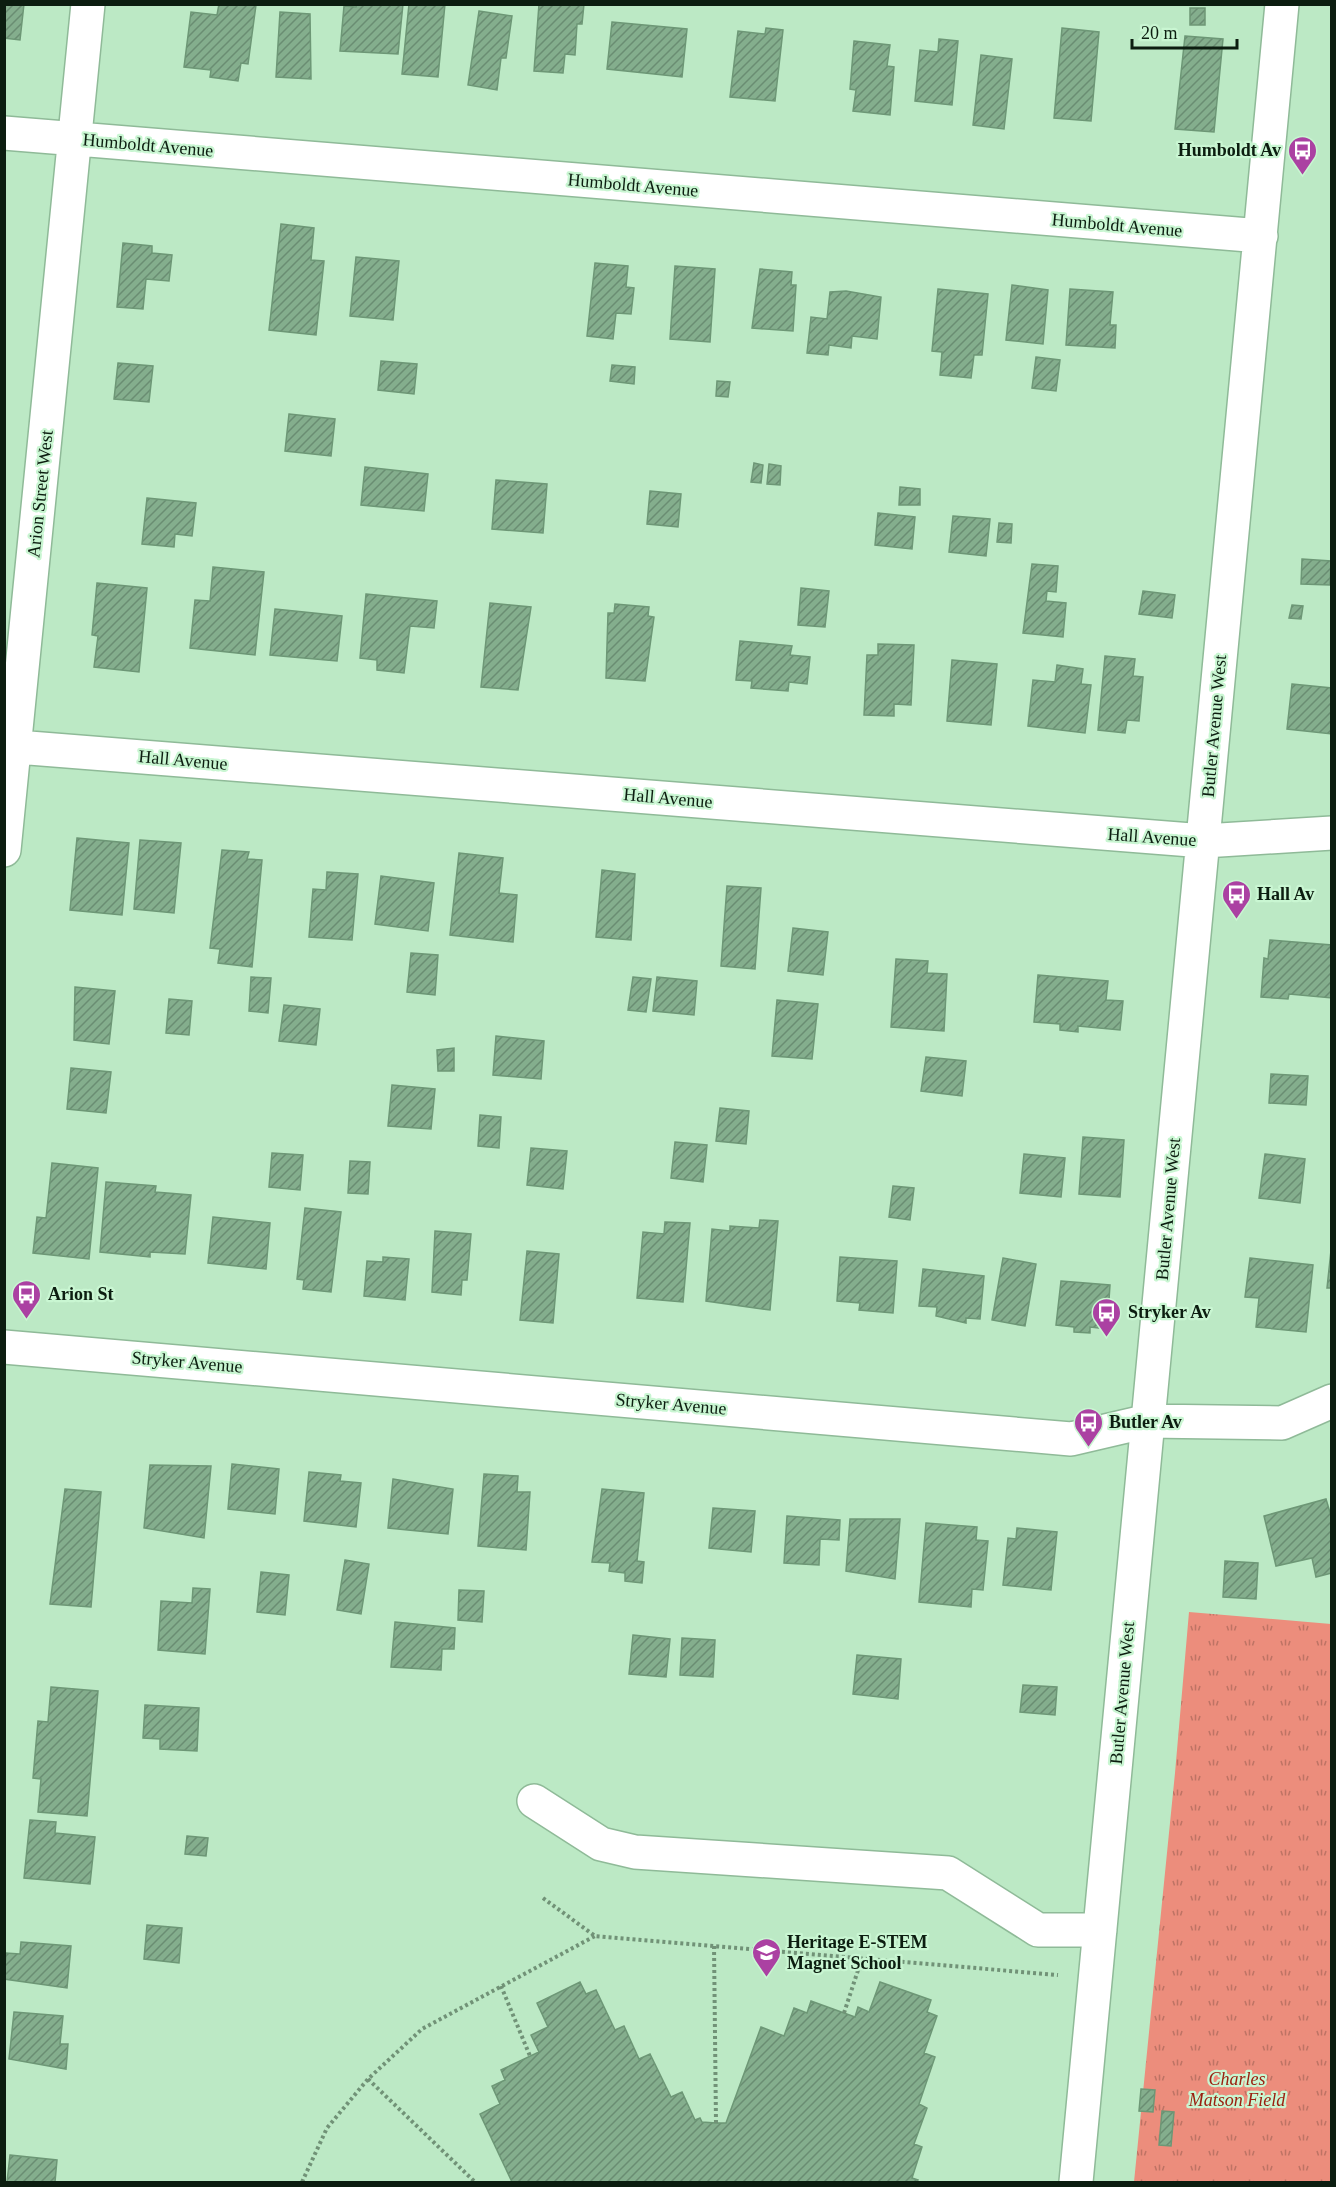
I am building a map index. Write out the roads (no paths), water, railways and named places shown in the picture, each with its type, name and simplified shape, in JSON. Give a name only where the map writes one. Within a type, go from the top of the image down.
[{"type":"street","name":"Arion Street West","points":[[4,850],[10,746],[75,138],[87,4]]},
{"type":"street","name":"Butler Avenue West","points":[[1076,2182],[1282,4]]},
{"type":"street","name":"Humboldt Avenue","points":[[4,134],[1261,236]]},
{"type":"street","name":"Hall Avenue","points":[[10,746],[1204,841],[1332,833]]},
{"type":"street","name":"Stryker Avenue","points":[[4,1347],[1071,1439],[1148,1421],[1282,1423],[1332,1401]]},
{"type":"street","points":[[534,1801],[601,1844],[635,1852],[948,1873],[1038,1930],[1100,1930]]},
{"type":"place","name":"Humboldt Av","points":[[1302,176]]},
{"type":"place","name":"Hall Av","points":[[1236,920]]},
{"type":"place","name":"Arion St","points":[[27,1320]]},
{"type":"place","name":"Stryker Av","points":[[1107,1338]]},
{"type":"place","name":"Butler Av","points":[[1088,1448]]},
{"type":"place","name":"Heritage E-STEM Magnet School","points":[[766,1978]]},
{"type":"park label","name":"Charles Matson Field","points":[[1237,2089]]}]
